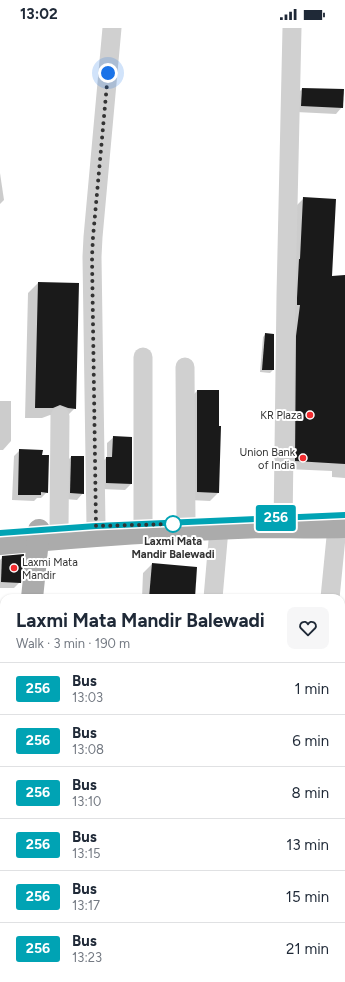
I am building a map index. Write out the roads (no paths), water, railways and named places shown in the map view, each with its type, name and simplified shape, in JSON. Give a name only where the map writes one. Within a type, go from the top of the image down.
[{"type":"main road","points":[[0,544],[45,533],[96,526],[253,519],[283,523]]},
{"type":"main road","points":[[0,533],[219,530],[283,523],[342,523]]},
{"type":"main road","points":[[33,594],[45,533]]},
{"type":"street","points":[[96,526],[93,250],[112,28]]},
{"type":"street","points":[[283,523],[292,28]]},
{"type":"street","points":[[142,357],[143,525]]},
{"type":"street","points":[[185,367],[186,523]]},
{"type":"street","points":[[45,533],[60,416]]},
{"type":"street","points":[[331,594],[342,523]]},
{"type":"street","points":[[213,594],[219,530]]},
{"type":"place","name":"KR Plaza","points":[[310,415]]},
{"type":"place","name":"Union Bank of India","points":[[303,458]]},
{"type":"place","name":"Laxmi Mata Mandir Balewadi","points":[[173,524]]},
{"type":"place","name":"Laxmi Mata Mandir","points":[[14,568]]}]
